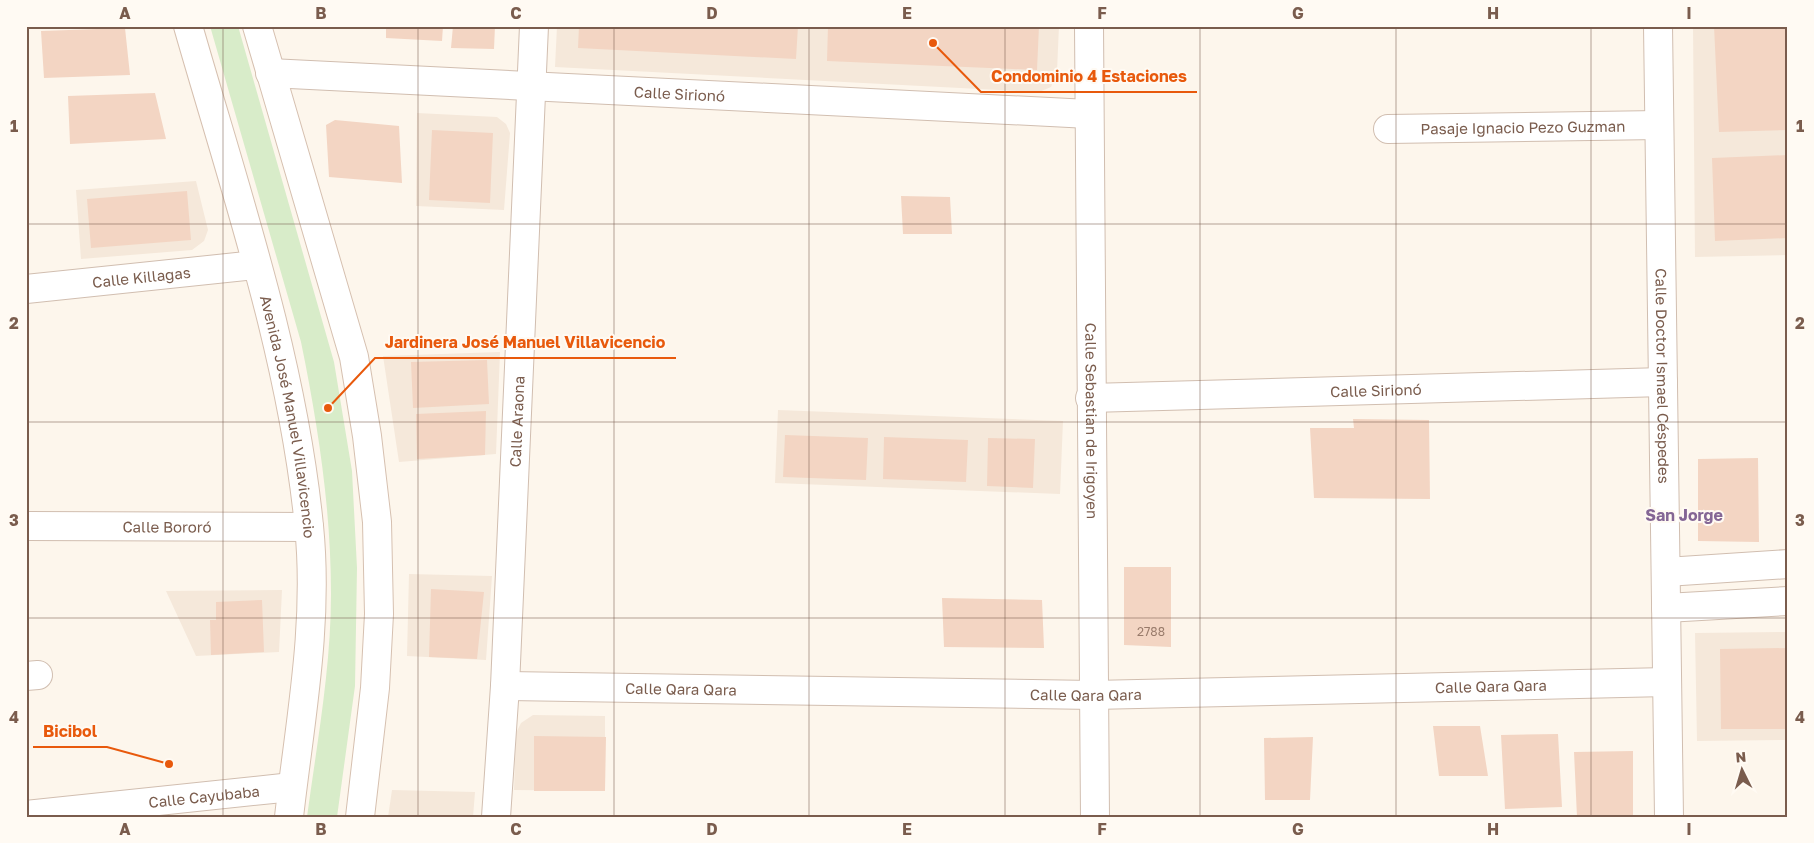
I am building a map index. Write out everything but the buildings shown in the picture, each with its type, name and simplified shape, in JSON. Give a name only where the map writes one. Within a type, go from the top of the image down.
[{"type":"street","name":"Avenida José Manuel Villavicencio","points":[[188,26],[282,362],[299,451],[309,528],[311,611],[307,685],[289,817]]},
{"type":"street","points":[[257,26],[354,357],[367,436],[377,522],[379,614],[375,688],[360,817]]},
{"type":"street","name":"Calle Araona","points":[[496,817],[505,686],[534,26]]},
{"type":"street","name":"Calle Sebastian de Irigoyen","points":[[1089,26],[1090,398],[1095,817]]},
{"type":"street","name":"Calle Doctor Ismael Céspedes","points":[[1658,26],[1669,817]]},
{"type":"street","name":"Calle Sirionó","points":[[270,74],[531,85],[1089,114]]},
{"type":"street","name":"Pasaje Ignacio Pezo Guzman","points":[[1388,129],[1659,125]]},
{"type":"street","name":"Calle Killagas","points":[[26,289],[256,265]]},
{"type":"street","name":"Calle Sirionó","points":[[1090,398],[1663,382]]},
{"type":"street","name":"Calle Bororó","points":[[26,526],[309,528]]},
{"type":"street","points":[[1666,572],[1788,564]]},
{"type":"street","points":[[1666,608],[1788,601]]},
{"type":"street","name":"Calle Qara Qara","points":[[505,686],[1093,695],[1667,682]]},
{"type":"street","name":"Calle Cayubaba","points":[[26,815],[292,787]]},
{"type":"shaded area","points":[[557,26],[1059,26],[1057,71],[1051,87],[1039,92],[555,67]]},
{"type":"shaded area","points":[[1693,26],[1788,26],[1788,255],[1695,257]]},
{"type":"shaded area","points":[[417,113],[497,117],[506,124],[510,133],[504,210],[416,206]]},
{"type":"shaded area","points":[[196,181],[208,230],[204,241],[192,250],[81,259],[76,190]]},
{"type":"shaded area","points":[[500,352],[496,454],[399,462],[383,356]]},
{"type":"shaded area","points":[[778,410],[1063,421],[1060,494],[775,483]]},
{"type":"shaded area","points":[[409,574],[492,576],[486,660],[407,656]]},
{"type":"shaded area","points":[[282,590],[279,652],[196,656],[166,591]]},
{"type":"shaded area","points":[[1788,632],[1788,740],[1697,741],[1695,633]]},
{"type":"shaded area","points":[[533,715],[605,716],[605,791],[514,790],[516,733],[521,723]]},
{"type":"shaded area","points":[[392,790],[475,792],[473,817],[388,817]]},
{"type":"green space","points":[[210,26],[238,26],[334,362],[352,471],[357,568],[355,686],[337,817],[307,817],[323,706],[329,650],[331,594],[329,530],[313,404],[301,342]]},
{"type":"place","name":"Condominio 4 Estaciones","points":[[933,43]]},
{"type":"place","name":"Jardinera José Manuel Villavicencio","points":[[328,408]]},
{"type":"place","name":"Bicibol","points":[[169,764]]},
{"type":"district","name":"San Jorge","points":[[1684,515]]}]
